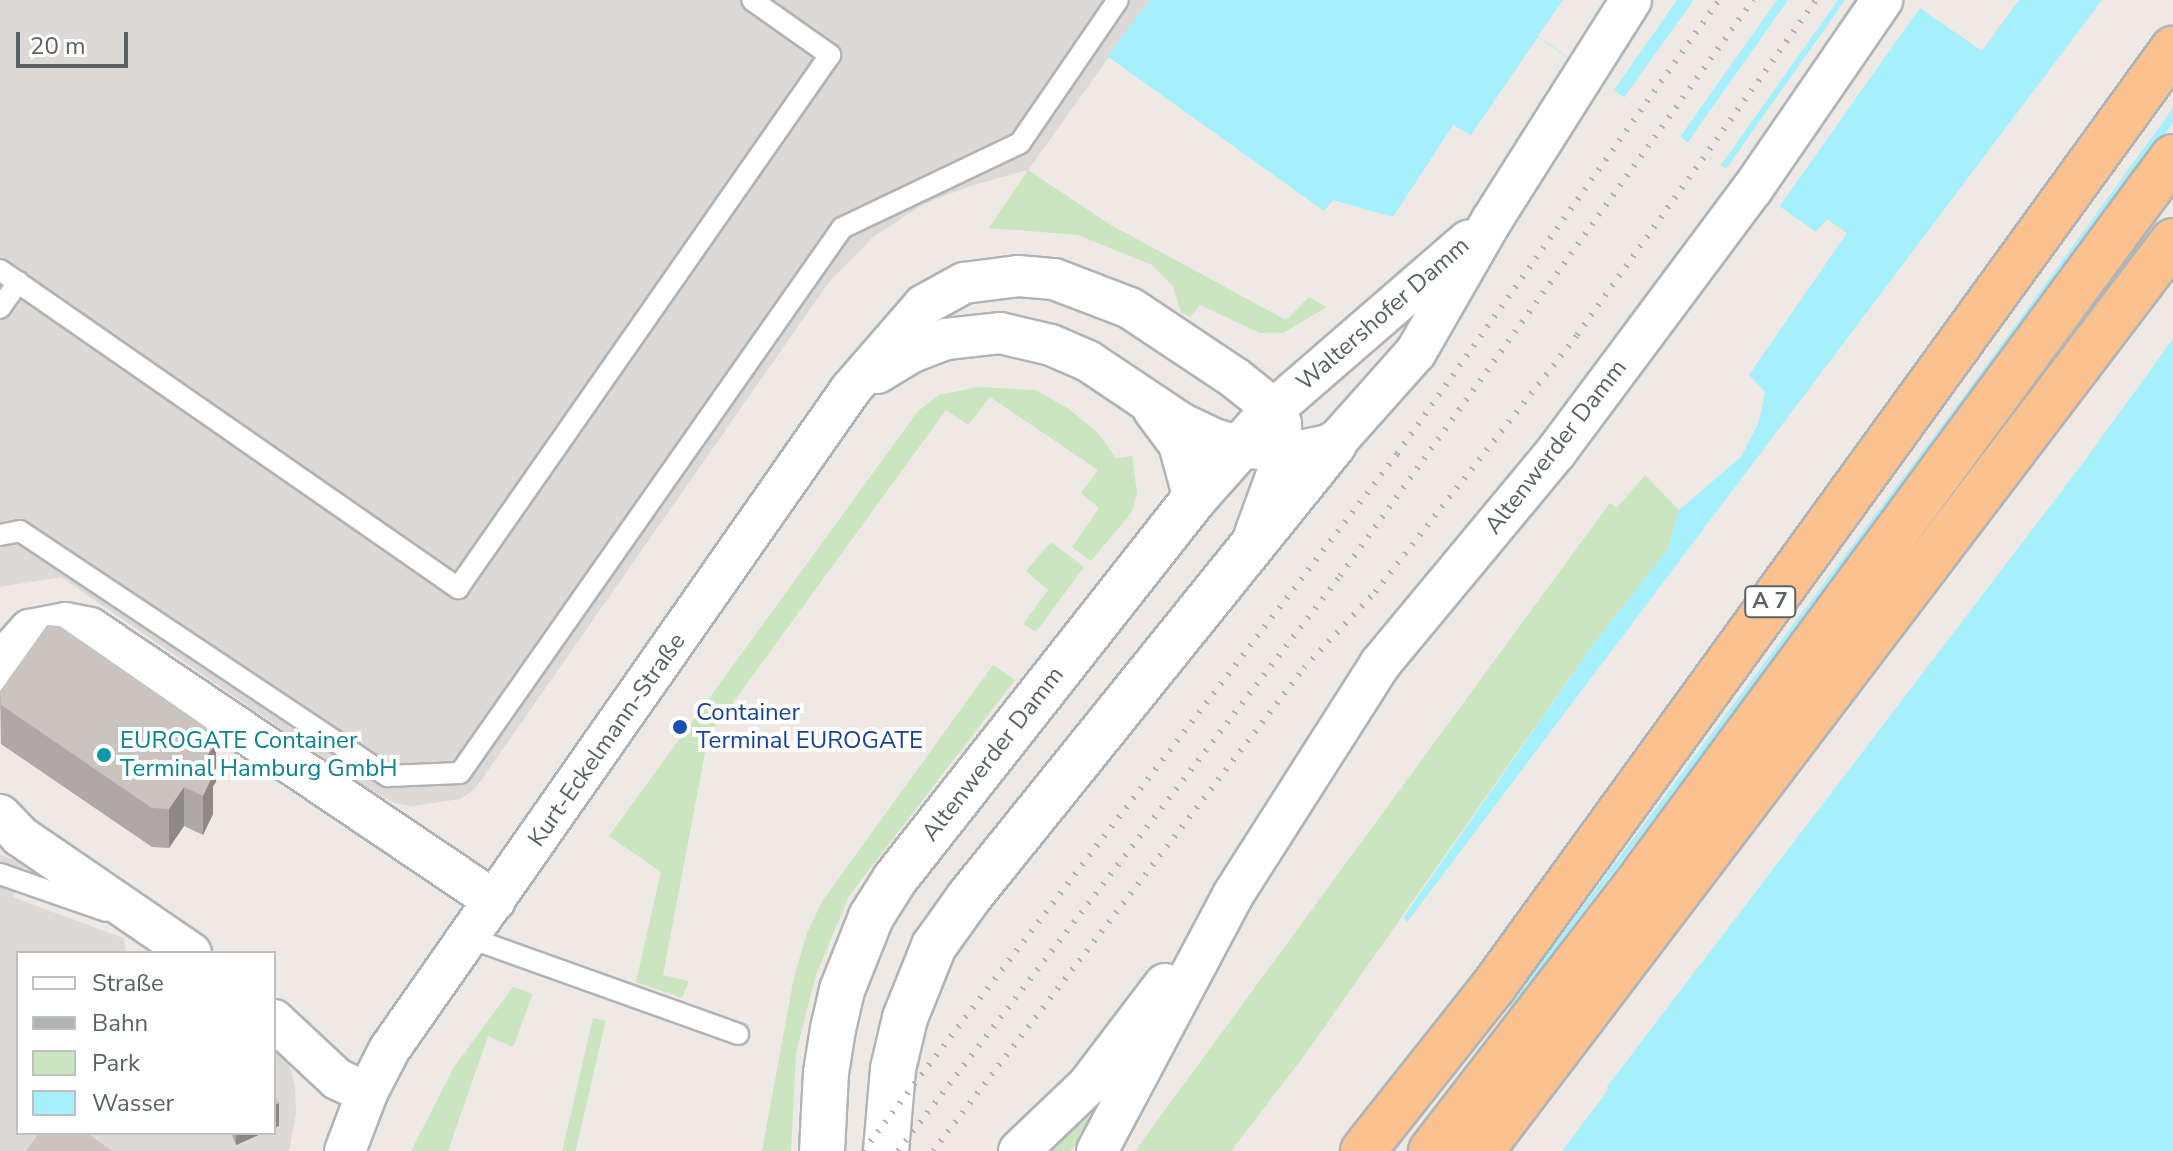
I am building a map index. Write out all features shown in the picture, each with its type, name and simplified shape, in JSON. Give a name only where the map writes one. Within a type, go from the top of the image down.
[{"type":"highway","name":"A 7","points":[[1363,1151],[1493,987],[2173,49]]},
{"type":"highway","name":"A 7","points":[[1431,1151],[1644,874],[2173,157]]},
{"type":"highway","points":[[1481,1151],[2173,241]]},
{"type":"street","name":"Waltershofer Damm","points":[[1334,444],[1416,352],[1492,220],[1631,0]]},
{"type":"street","name":"Altenwerder Damm","points":[[1097,1151],[1233,895],[1380,664],[1556,452],[1753,188],[1882,0]]},
{"type":"street","name":"Waltershofer Damm","points":[[1274,409],[1492,220]]},
{"type":"street","name":"Kurt-Eckelmann-Straße","points":[[345,1151],[367,1093],[389,1050],[851,389],[924,305],[964,283],[1018,276],[1054,279],[1130,308],[1235,378],[1274,409]]},
{"type":"street","name":"Kurt-Eckelmann-Straße","points":[[851,389],[930,344],[977,333],[1000,333],[1051,345],[1088,361],[1182,424],[1240,447],[1283,452],[1309,451],[1334,444]]},
{"type":"street","name":"Kurt-Eckelmann-Straße","points":[[1148,403],[1179,444],[1194,499]]},
{"type":"street","name":"Altenwerder Damm","points":[[822,1151],[826,1073],[833,1029],[842,990],[871,917],[895,879],[1194,499],[1274,409]]},
{"type":"street","points":[[1247,557],[1283,452],[1281,424],[1274,409]]},
{"type":"street","points":[[886,1151],[896,1056],[905,1018],[934,946],[1061,782],[1247,557],[1334,444]]},
{"type":"street","points":[[3,663],[30,630],[51,624],[90,628],[495,901]]},
{"type":"street","points":[[0,815],[20,836],[175,942]]},
{"type":"street","name":"Altenwerder Damm","points":[[1019,1151],[1088,1085],[1233,895]]},
{"type":"street","points":[[276,1022],[337,1079],[367,1093]]},
{"type":"lane","points":[[0,270],[458,588],[830,55],[752,0]]},
{"type":"lane","points":[[0,535],[20,531],[388,776],[460,773],[842,228],[1020,143],[1118,0]]},
{"type":"lane","points":[[0,308],[18,282]]},
{"type":"lane","points":[[0,874],[175,942]]},
{"type":"lane","points":[[467,937],[738,1034]]},
{"type":"shaded area","points":[[0,0],[1150,0],[1028,170],[970,186],[924,204],[873,237],[829,282],[475,789],[460,799],[412,806],[394,803],[366,787],[61,577],[0,587]]},
{"type":"shaded area","points":[[0,855],[25,864],[13,897],[123,938],[126,951],[16,951],[16,1135],[276,1135],[276,1047],[291,1070],[296,1113],[289,1151],[0,1151]]},
{"type":"green space","points":[[1028,170],[1111,225],[1286,320],[1309,297],[1327,307],[1283,333],[1260,333],[1200,305],[1190,317],[1181,312],[1173,286],[1152,265],[1078,235],[989,228]]},
{"type":"green space","points":[[978,387],[1035,390],[1066,407],[1097,432],[1116,458],[1132,456],[1137,493],[1132,512],[1091,561],[1072,547],[1099,508],[1081,493],[1098,470],[990,397],[968,425],[946,410],[708,737],[663,975],[689,981],[682,998],[636,982],[661,872],[609,836],[918,411],[939,395]]},
{"type":"green space","points":[[1645,475],[1679,510],[1668,549],[1594,643],[1304,1056],[1231,1151],[1135,1151],[1610,503],[1617,508]]},
{"type":"green space","points":[[1051,542],[1084,567],[1036,632],[1023,624],[1048,590],[1026,571]]},
{"type":"green space","points":[[993,665],[1015,680],[849,896],[816,975],[796,1053],[791,1151],[762,1151],[794,977],[807,933],[823,900]]},
{"type":"green space","points":[[513,987],[533,994],[513,1047],[488,1036],[448,1151],[411,1151],[454,1067]]},
{"type":"green space","points":[[593,1018],[606,1021],[576,1151],[562,1151]]},
{"type":"green space","points":[[1079,1111],[1091,1120],[1071,1151],[1039,1151]]},
{"type":"water","points":[[1150,0],[1908,0],[1982,51],[2019,0],[2173,0],[2173,1151],[1562,1151],[1609,1089],[1403,918],[1594,643],[1668,549],[1679,510],[1741,457],[1759,422],[1765,392],[1749,375],[1847,233],[1827,219],[1816,232],[1538,37],[1471,135],[1453,125],[1393,217],[1333,200],[1324,211],[1107,56]]},
{"type":"pier","points":[[1563,0],[1677,0],[1614,90],[1538,36]]},
{"type":"pier","points":[[1694,0],[1777,0],[1680,137],[1624,97]]},
{"type":"pier","points":[[1788,0],[1838,0],[1721,165],[1688,142]]},
{"type":"pier","points":[[1845,0],[1915,0],[1922,5],[1779,207],[1726,169]]},
{"type":"pier","points":[[2102,0],[2173,0],[2173,108],[1969,389],[1506,1009],[1405,925]]},
{"type":"pier","points":[[2173,123],[2173,339],[2080,467],[1558,1151],[1603,1090],[1508,1011],[1977,393]]},
{"type":"building","name":"EUROGATE Container Terminal Hamburg GmbH","points":[[47,625],[60,626],[206,727],[216,743],[200,765],[213,775],[203,796],[184,787],[169,809],[152,808],[1,705],[0,691]]},
{"type":"building","points":[[38,1135],[90,1135],[112,1151],[26,1151]]},
{"type":"railway","points":[[863,1151],[1397,454],[1719,0]]},
{"type":"railway","points":[[898,1151],[1340,576],[1753,0]]},
{"type":"railway","points":[[933,1151],[1304,668],[1375,592],[1577,335],[1816,0]]},
{"type":"place","name":"Container Terminal EUROGATE","points":[[680,727]]},
{"type":"place","name":"EUROGATE Container Terminal Hamburg GmbH","points":[[104,755]]}]
